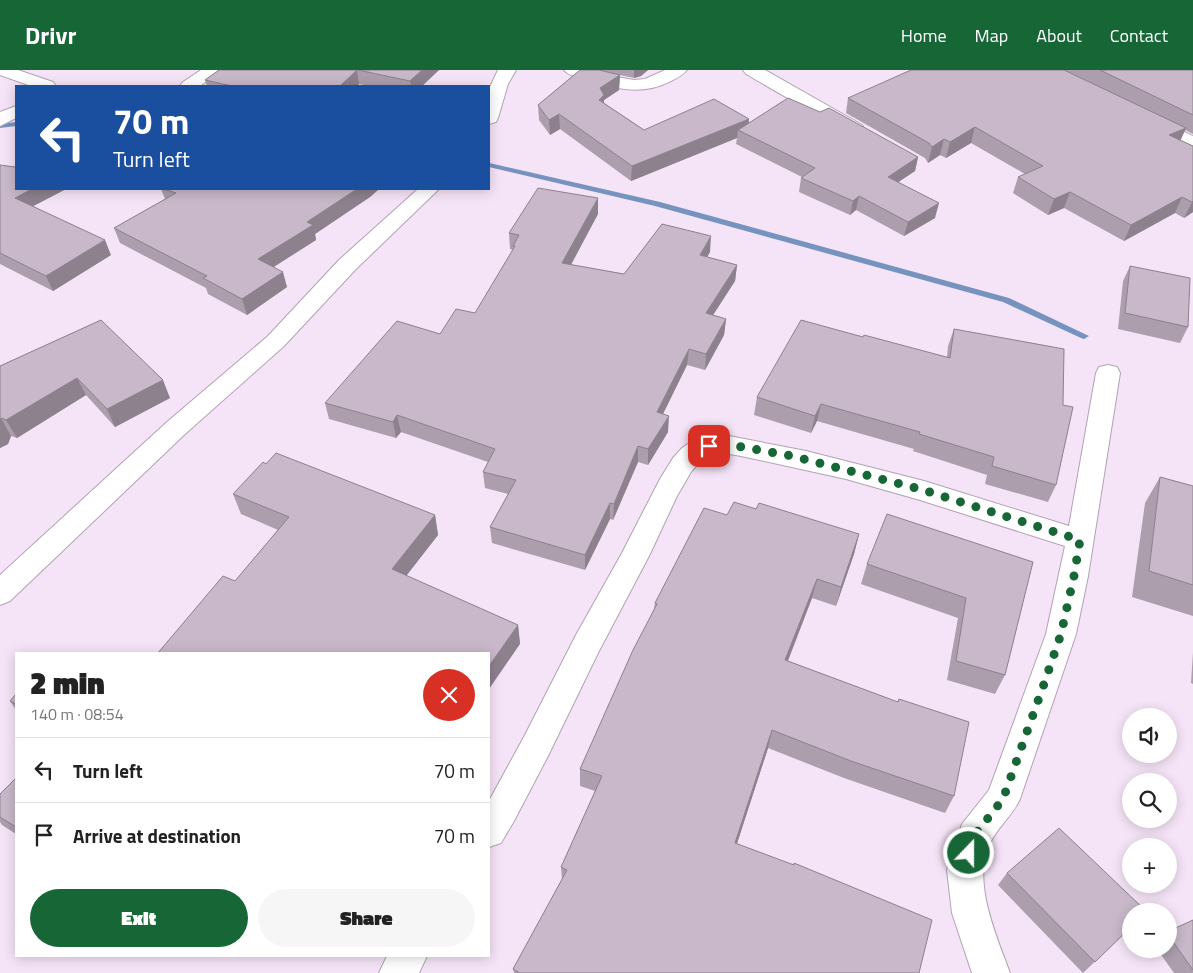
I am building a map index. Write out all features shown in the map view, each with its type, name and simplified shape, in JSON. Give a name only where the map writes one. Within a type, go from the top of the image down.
[{"type":"street","points":[[0,70],[44,85]]},
{"type":"street","points":[[190,85],[212,70]]},
{"type":"street","points":[[490,115],[506,70]]},
{"type":"street","points":[[573,70],[617,82],[640,85],[648,84],[678,70]]},
{"type":"street","points":[[752,70],[873,139]]},
{"type":"street","points":[[0,120],[15,112]]},
{"type":"street","points":[[1136,116],[1193,143]]},
{"type":"street","points":[[0,592],[176,428],[276,341],[347,265],[428,190]]},
{"type":"street","points":[[991,973],[970,913],[964,870],[974,836],[1003,799],[1061,634],[1074,576],[1108,373]]},
{"type":"street","points":[[490,829],[508,802],[594,630],[636,555],[667,491],[687,458],[699,448],[720,443],[792,456],[920,489],[1080,540]]},
{"type":"street","points":[[398,973],[407,957]]},
{"type":"building","points":[[219,70],[357,70],[341,85],[228,85],[205,80]]},
{"type":"building","points":[[358,70],[422,70],[410,81]]},
{"type":"building","points":[[580,70],[599,70],[620,75],[600,88],[604,95],[599,100],[644,130],[714,99],[749,119],[632,166],[559,114],[549,120],[538,105]]},
{"type":"building","points":[[911,70],[1064,70],[1186,128],[1169,135],[1193,146],[1193,201],[1182,197],[1131,225],[1070,192],[1054,199],[1018,177],[1043,166],[975,127],[950,142],[944,139],[932,147],[929,143],[848,98]]},
{"type":"building","points":[[1100,70],[1193,70],[1193,115]]},
{"type":"building","points":[[788,98],[820,112],[829,108],[918,157],[888,177],[939,203],[908,222],[859,196],[853,201],[801,178],[815,168],[738,130]]},
{"type":"building","points":[[0,165],[15,167],[15,190],[30,190],[15,198],[105,240],[46,276],[0,253]]},
{"type":"building","points":[[538,188],[598,198],[562,263],[624,274],[662,224],[711,236],[700,255],[737,265],[706,313],[726,319],[706,354],[689,349],[657,412],[669,416],[648,449],[638,446],[614,504],[610,503],[585,555],[490,527],[516,480],[483,472],[495,449],[397,415],[393,422],[325,403],[397,321],[440,334],[456,309],[475,313],[515,246],[513,246],[519,235],[509,233]]},
{"type":"building","points":[[167,190],[355,190],[307,222],[313,225],[258,259],[283,272],[242,299],[203,278],[207,276],[114,228],[176,193]]},
{"type":"building","points":[[1130,266],[1190,278],[1188,327],[1125,313]]},
{"type":"building","points":[[101,320],[163,380],[107,409],[77,378],[6,420],[1,418],[0,420],[0,366]]},
{"type":"building","points":[[801,320],[950,358],[954,329],[1064,349],[1063,405],[1073,407],[1056,485],[992,466],[994,457],[919,434],[920,432],[821,404],[815,416],[757,397]]},
{"type":"building","points":[[276,453],[435,515],[392,569],[518,625],[490,665],[490,652],[159,652],[223,576],[235,581],[289,517],[233,494],[263,462],[266,464]]},
{"type":"building","points":[[1160,477],[1193,486],[1193,585],[1149,571]]},
{"type":"building","points":[[734,502],[756,509],[759,503],[859,534],[841,587],[817,579],[785,660],[898,702],[899,699],[969,722],[954,796],[851,761],[772,730],[735,843],[794,865],[794,863],[932,920],[919,973],[520,973],[513,969],[567,870],[561,867],[602,776],[580,769],[633,650],[704,508],[727,515]]},
{"type":"building","points":[[887,514],[1033,562],[1005,675],[956,661],[966,598],[867,564]]},
{"type":"building","points":[[15,695],[15,704],[10,701]]},
{"type":"building","points":[[15,779],[15,826],[0,817],[0,794]]},
{"type":"building","points":[[1059,828],[1122,888],[1122,893],[1127,893],[1138,903],[1122,903],[1122,936],[1095,962],[1007,873]]},
{"type":"building","points":[[1193,920],[1193,970],[1177,947],[1177,927]]},
{"type":"waterway","points":[[0,126],[15,124]]},
{"type":"waterway","points":[[490,165],[657,204],[1006,300],[1084,336]]},
{"type":"route","points":[[709,446],[720,443],[792,456],[920,489],[1080,540],[1061,634],[1044,684],[1003,799],[974,836],[969,853]]}]
